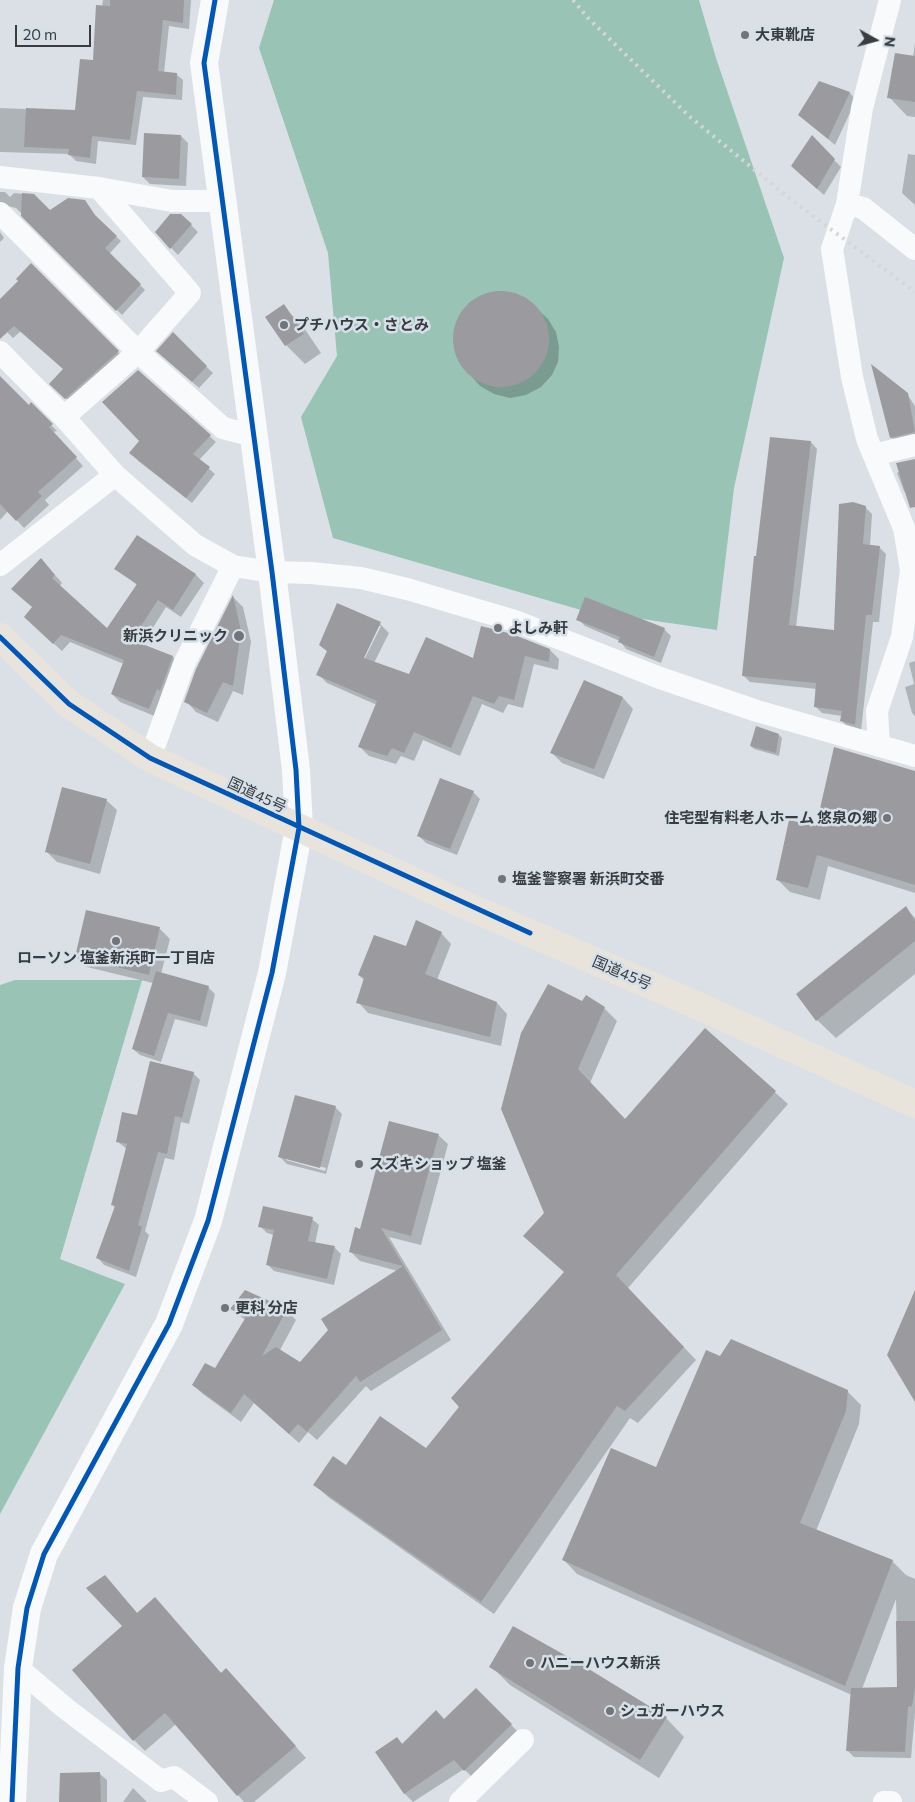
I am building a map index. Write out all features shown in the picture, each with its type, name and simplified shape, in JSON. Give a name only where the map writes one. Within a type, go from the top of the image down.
[{"type":"highway","name":"国道45号","points":[[0,637],[7,646],[70,704],[150,758],[458,902],[694,1004],[915,1104]]},
{"type":"street","points":[[12,1802],[18,1668],[28,1608],[44,1554],[169,1324],[208,1221],[272,973],[299,828],[296,770],[272,572],[204,63],[215,0]]},
{"type":"street","points":[[880,746],[877,711],[909,635],[911,570],[904,528],[867,438],[852,377],[832,249],[847,204],[862,108],[890,0]]},
{"type":"street","points":[[0,177],[99,188],[172,201],[223,201]]},
{"type":"street","points":[[64,417],[138,352],[190,293],[99,188]]},
{"type":"street","points":[[847,204],[863,208],[915,249]]},
{"type":"street","points":[[0,213],[138,352],[223,428],[254,436]]},
{"type":"street","points":[[1,354],[64,417],[115,475],[195,545],[233,566],[272,572],[311,573],[361,578],[407,588],[515,621],[660,678],[757,711],[915,756]]},
{"type":"street","points":[[874,455],[915,444]]},
{"type":"street","points":[[0,565],[115,475]]},
{"type":"street","points":[[150,758],[184,664],[233,566]]},
{"type":"street","points":[[18,1668],[64,1708],[161,1781],[174,1777],[207,1802]]},
{"type":"street","points":[[460,1802],[523,1740]]},
{"type":"street","points":[[884,1802],[891,1802]]},
{"type":"green space","points":[[274,0],[699,0],[716,58],[784,258],[734,488],[717,630],[581,610],[333,538],[301,417],[337,356],[328,253],[259,48]]},
{"type":"green space","points":[[15,980],[142,980],[60,1259],[125,1284],[0,1514],[0,985]]},
{"type":"building","points":[[110,0],[184,0],[183,23],[163,20],[158,71],[177,73],[176,95],[137,91],[130,140],[92,136],[90,158],[68,155],[69,149],[24,147],[26,108],[75,110],[80,59],[93,60],[96,5],[110,6]]},
{"type":"building","points":[[895,53],[915,56],[915,102],[887,98]]},
{"type":"building","points":[[819,81],[850,92],[828,139],[798,115]]},
{"type":"building","points":[[144,133],[181,135],[179,179],[142,177]]},
{"type":"building","points":[[812,135],[835,159],[817,189],[791,166]]},
{"type":"building","points":[[22,193],[34,194],[50,210],[68,198],[85,200],[95,215],[117,236],[105,248],[141,284],[116,311],[21,216]]},
{"type":"building","points":[[170,214],[181,214],[192,224],[170,249],[155,232]]},
{"type":"building","points":[[31,263],[119,351],[65,399],[49,384],[63,369],[14,326],[0,339],[0,299],[18,281],[16,279]]},
{"type":"building","points":[[501,291],[520,294],[535,305],[546,320],[549,339],[546,358],[535,373],[520,384],[501,387],[482,384],[467,373],[456,358],[453,339],[456,320],[467,305],[482,294]]},
{"type":"building","name":"プチハウス・さとみ","points":[[284,304],[304,334],[285,346],[265,317]]},
{"type":"building","points":[[173,332],[207,366],[192,382],[156,351]]},
{"type":"building","points":[[871,364],[908,393],[915,432],[890,438]]},
{"type":"building","points":[[138,370],[211,435],[193,454],[210,467],[186,498],[129,453],[139,441],[102,402]]},
{"type":"building","points":[[0,376],[29,405],[31,402],[53,424],[49,427],[77,457],[38,492],[42,496],[16,521],[0,504]]},
{"type":"building","points":[[770,437],[811,441],[789,625],[834,630],[839,504],[853,502],[866,506],[863,544],[880,546],[872,615],[866,615],[855,725],[840,721],[842,711],[814,707],[816,683],[742,676],[754,556],[756,556]]},
{"type":"building","points":[[915,459],[915,507],[910,508],[896,463]]},
{"type":"building","points":[[137,535],[196,574],[173,610],[158,600],[132,640],[173,656],[160,691],[157,689],[149,709],[111,694],[124,660],[61,635],[53,644],[24,617],[32,607],[11,589],[41,558],[55,575],[52,578],[107,628],[137,584],[114,569]]},
{"type":"building","points":[[233,595],[241,631],[233,686],[223,682],[207,713],[184,702],[196,669]]},
{"type":"building","points":[[585,597],[665,628],[654,657],[618,642],[620,637],[576,620]]},
{"type":"building","points":[[337,603],[381,622],[364,658],[409,674],[426,637],[473,658],[481,626],[512,634],[550,649],[549,662],[525,656],[514,700],[499,696],[494,704],[473,696],[451,748],[414,732],[404,753],[392,748],[387,756],[358,747],[377,701],[316,675],[327,651],[319,645]]},
{"type":"building","points":[[584,680],[623,697],[594,769],[550,753]]},
{"type":"building","points":[[756,726],[779,734],[776,753],[750,746]]},
{"type":"building","points":[[834,747],[915,771],[915,885],[817,855],[808,888],[776,880],[789,820],[816,826]]},
{"type":"building","points":[[440,778],[474,791],[450,849],[417,836]]},
{"type":"building","points":[[62,787],[107,799],[90,864],[45,852]]},
{"type":"building","points":[[906,906],[915,921],[915,941],[816,1021],[796,994]]},
{"type":"building","points":[[86,910],[160,927],[149,975],[75,957]]},
{"type":"building","points":[[416,920],[442,932],[425,974],[497,1002],[490,1037],[356,1003],[364,978],[358,975],[374,935],[406,946]]},
{"type":"building","points":[[156,971],[209,986],[200,1021],[168,1013],[154,1056],[132,1049]]},
{"type":"building","points":[[548,984],[582,1001],[586,995],[605,1007],[578,1069],[625,1119],[705,1028],[776,1091],[616,1275],[684,1347],[625,1411],[617,1406],[481,1602],[313,1485],[333,1456],[346,1465],[380,1416],[426,1448],[459,1407],[451,1398],[564,1272],[523,1236],[544,1213],[501,1109],[521,1033]]},
{"type":"building","points":[[150,1061],[194,1072],[182,1118],[175,1116],[167,1154],[158,1152],[138,1225],[142,1227],[129,1271],[96,1258],[115,1206],[111,1205],[127,1144],[116,1142],[122,1112],[137,1115]]},
{"type":"building","points":[[295,1095],[336,1106],[320,1168],[278,1157]]},
{"type":"building","points":[[389,1121],[439,1134],[411,1236],[381,1228],[442,1330],[360,1382],[356,1376],[307,1432],[298,1424],[289,1434],[244,1394],[231,1413],[192,1385],[205,1363],[215,1368],[246,1317],[230,1309],[245,1290],[287,1309],[262,1356],[276,1347],[300,1362],[328,1330],[321,1319],[403,1266],[349,1252],[355,1227],[360,1229]]},
{"type":"building","points":[[263,1206],[313,1217],[308,1241],[335,1246],[327,1279],[266,1265],[274,1230],[258,1227]]},
{"type":"building","points":[[915,1290],[915,1402],[887,1355]]},
{"type":"building","points":[[731,1339],[848,1390],[846,1411],[800,1523],[893,1560],[845,1686],[562,1560],[611,1448],[656,1467],[706,1350],[720,1356]]},
{"type":"building","points":[[105,1575],[137,1613],[155,1597],[221,1673],[226,1668],[296,1746],[237,1796],[165,1713],[133,1741],[72,1670],[122,1626],[86,1588]]},
{"type":"building","points":[[896,1621],[915,1621],[915,1688],[912,1706],[908,1707],[905,1752],[846,1751],[851,1688],[897,1687]]},
{"type":"building","points":[[513,1626],[579,1663],[667,1717],[640,1760],[489,1667]]},
{"type":"building","points":[[476,1688],[512,1724],[464,1771],[454,1760],[404,1794],[375,1752],[397,1737],[402,1744],[436,1710],[444,1719]]},
{"type":"building","points":[[100,1772],[101,1802],[59,1802],[60,1773]]},
{"type":"railway","points":[[573,0],[588,18],[690,117],[789,198],[915,292]]},
{"type":"cycle path","points":[[12,1802],[18,1668],[27,1608],[44,1554],[169,1324],[208,1221],[272,973],[299,828],[296,770],[272,572],[204,63],[215,0]]},
{"type":"cycle path","points":[[0,637],[69,704],[150,758],[530,933]]},
{"type":"place","name":"大東靴店","points":[[745,35]]},
{"type":"place","name":"プチハウス・さとみ","points":[[284,325]]},
{"type":"place","name":"よしみ軒","points":[[498,628]]},
{"type":"place","name":"新浜クリニック","points":[[239,636]]},
{"type":"place","name":"住宅型有料老人ホーム 悠泉の郷","points":[[887,818]]},
{"type":"place","name":"塩釜警察署 新浜町交番","points":[[502,879]]},
{"type":"place","name":"ローソン 塩釜新浜町一丁目店","points":[[116,941]]},
{"type":"place","name":"スズキショップ 塩釜","points":[[359,1164]]},
{"type":"place","name":"更科 分店","points":[[225,1308]]},
{"type":"place","name":"ハニーハウス新浜","points":[[530,1663]]},
{"type":"place","name":"シュガーハウス","points":[[610,1711]]}]
